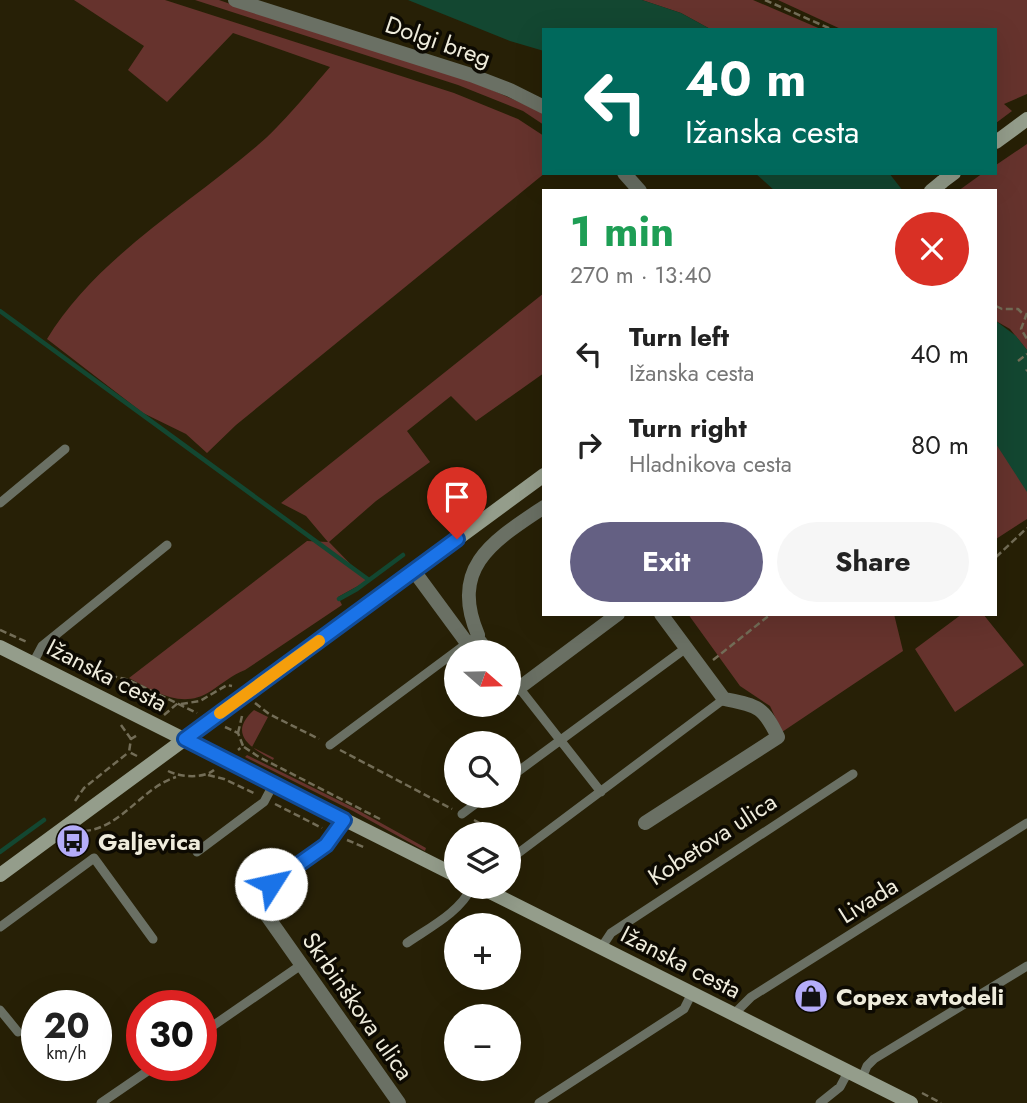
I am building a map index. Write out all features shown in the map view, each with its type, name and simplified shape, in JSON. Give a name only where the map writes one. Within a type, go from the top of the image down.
[{"type":"main road","points":[[997,141],[1027,119]]},
{"type":"main road","points":[[0,875],[185,739],[256,700],[414,571],[542,476]]},
{"type":"main road","name":"Ižanska cesta","points":[[0,647],[444,870]]},
{"type":"main road","name":"Ižanska cesta","points":[[504,899],[911,1103]]},
{"type":"street","name":"Dolgi breg","points":[[235,0],[471,75],[542,106]]},
{"type":"street","points":[[626,175],[638,189]]},
{"type":"street","points":[[473,639],[469,597],[478,561],[490,547],[542,508]]},
{"type":"street","points":[[414,571],[473,639]]},
{"type":"street","points":[[522,686],[615,616]]},
{"type":"street","points":[[662,616],[724,699]]},
{"type":"street","name":"Kobetova ulica","points":[[645,823],[778,737],[767,714],[751,704],[724,699]]},
{"type":"street","name":"Skrbinškova ulica","points":[[344,820],[326,845],[253,897],[399,1103]]},
{"type":"lane","points":[[0,503],[65,449]]},
{"type":"lane","points":[[33,663],[40,649],[167,545]]},
{"type":"lane","points":[[330,745],[473,639]]},
{"type":"lane","points":[[521,769],[686,648]]},
{"type":"lane","points":[[522,692],[601,792]]},
{"type":"lane","points":[[521,851],[724,699]]},
{"type":"lane","name":"Kobetova ulica","points":[[601,948],[611,933],[853,774]]},
{"type":"lane","points":[[197,852],[264,802],[274,783]]},
{"type":"lane","points":[[462,814],[470,808]]},
{"type":"lane","name":"Livada","points":[[734,1014],[751,996],[1027,823]]},
{"type":"lane","points":[[0,927],[94,858],[153,939]]},
{"type":"lane","points":[[407,943],[462,904],[465,899]]},
{"type":"lane","points":[[217,1023],[302,965]]},
{"type":"lane","points":[[820,1103],[874,1059],[1027,966]]},
{"type":"lane","points":[[539,1103],[684,1009],[692,993]]},
{"type":"lane","points":[[0,1010],[19,1032]]},
{"type":"lane","points":[[101,1103],[133,1081]]},
{"type":"path","points":[[765,0],[828,28]]},
{"type":"path","points":[[997,306],[1018,309],[1026,314],[1021,329],[1027,339]]},
{"type":"path","points":[[1018,360],[1027,354]]},
{"type":"path","points":[[997,556],[1027,528]]},
{"type":"path","points":[[703,669],[769,616]]},
{"type":"path","name":"Ižanska cesta","points":[[0,630],[80,668],[129,680],[192,711]]},
{"type":"path","points":[[170,710],[178,703],[196,702],[227,685],[330,745],[477,822]]},
{"type":"path","points":[[256,700],[243,716],[238,733],[243,746],[386,823]]},
{"type":"path","points":[[230,730],[238,733]]},
{"type":"path","points":[[69,809],[84,788],[129,751],[131,739],[137,735]]},
{"type":"path","points":[[237,751],[243,746]]},
{"type":"path","points":[[129,751],[134,754]]},
{"type":"path","points":[[97,830],[163,782],[178,776],[208,775],[216,768]]},
{"type":"path","points":[[168,771],[178,776]]},
{"type":"shaded area","points":[[74,0],[165,0],[454,93],[518,119],[542,135],[543,175],[236,425],[207,453],[186,434],[143,413],[47,339],[90,283],[116,258],[267,137],[330,67],[233,33],[167,102],[128,70],[144,46]]},
{"type":"shaded area","points":[[195,0],[219,0],[270,18],[449,71],[542,112],[542,124],[523,111],[458,85]]},
{"type":"shaded area","points":[[408,0],[642,0],[681,13],[708,28],[542,28],[542,50],[510,41]]},
{"type":"shaded area","points":[[642,0],[753,0],[818,28],[708,28],[681,13]]},
{"type":"shaded area","points":[[778,0],[1027,0],[1027,94],[1004,104],[1012,111],[997,122],[997,28],[839,28]]},
{"type":"shaded area","points":[[1027,144],[1027,350],[1010,329],[997,322],[997,189],[961,189],[980,175],[997,175],[997,164]]},
{"type":"shaded area","points":[[757,175],[891,175],[901,189],[773,189]]},
{"type":"shaded area","points":[[542,295],[542,374],[476,421],[451,396],[407,431],[430,462],[376,501],[329,542],[367,581],[338,597],[342,605],[245,670],[200,696],[190,699],[169,697],[129,678],[307,541],[328,542],[306,516],[281,503]]},
{"type":"shaded area","points":[[997,322],[1016,336],[1027,350],[1027,492],[997,446]]},
{"type":"shaded area","points":[[997,444],[1027,489],[1027,519],[997,538]]},
{"type":"shaded area","points":[[689,616],[894,616],[903,651],[782,732],[770,706],[740,686]]},
{"type":"shaded area","points":[[959,616],[985,616],[1024,665],[955,712],[915,649]]},
{"type":"shaded area","points":[[254,710],[268,717],[252,747],[245,740],[242,726]]},
{"type":"shaded area","points":[[253,748],[274,758],[273,760],[257,751]]},
{"type":"shaded area","points":[[247,755],[354,808],[426,848],[425,851],[353,811],[245,757]]},
{"type":"waterway","points":[[0,311],[369,580]]},
{"type":"waterway","points":[[339,599],[403,555]]},
{"type":"waterway","points":[[0,852],[44,820]]},
{"type":"slow traffic","points":[[220,713],[319,641]]},
{"type":"place","name":"Galjevica","points":[[73,841]]},
{"type":"place","name":"Copex avtodeli","points":[[811,996]]},
{"type":"route","points":[[271,884],[326,845],[344,820],[185,739],[457,539]]}]
